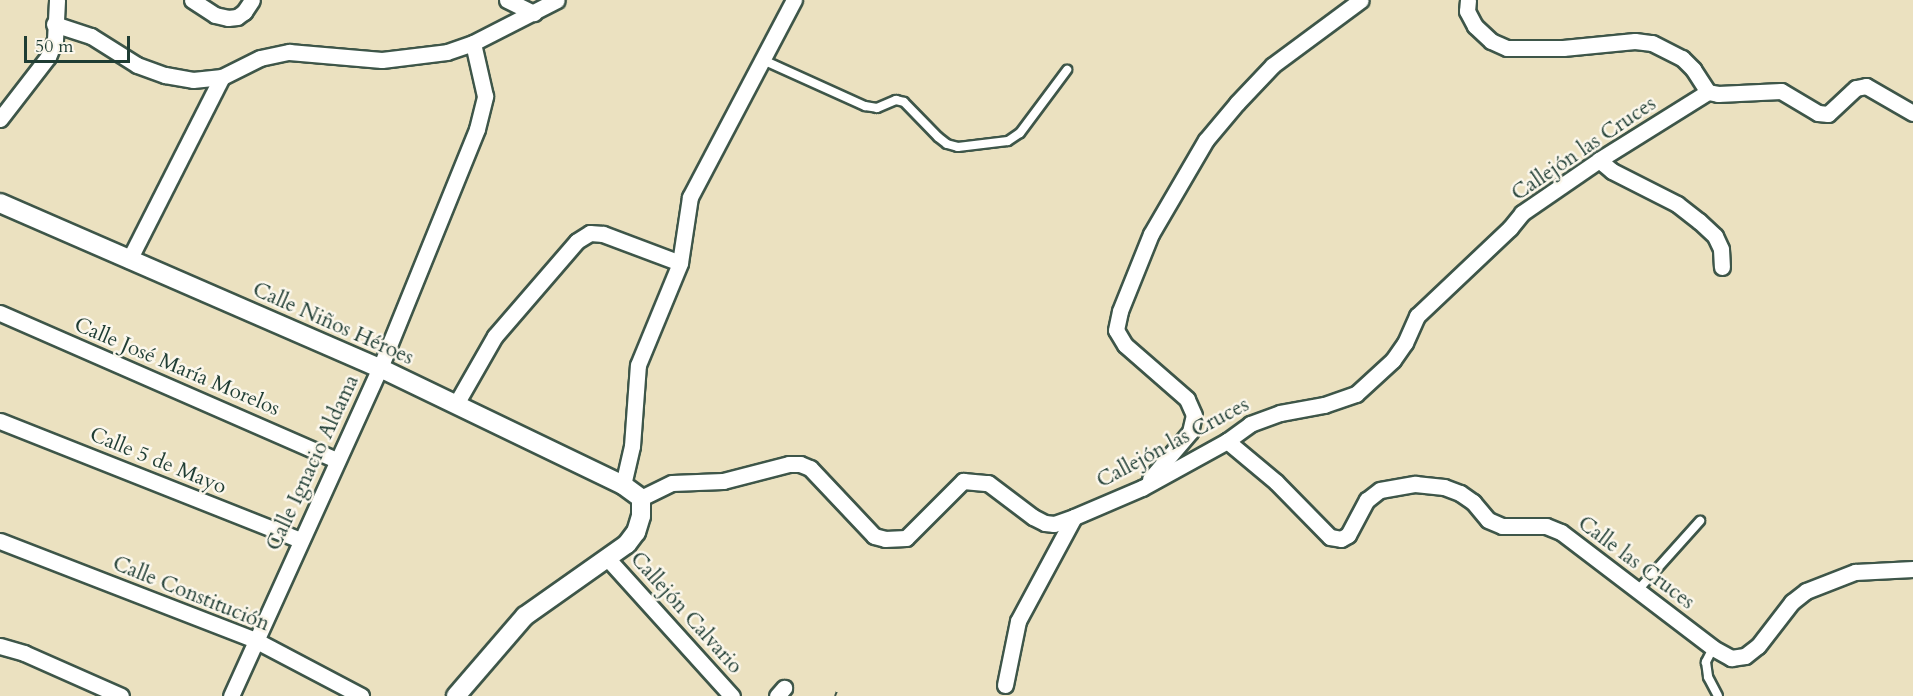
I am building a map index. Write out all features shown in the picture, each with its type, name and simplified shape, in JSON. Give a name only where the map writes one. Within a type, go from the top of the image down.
[{"type":"street","points":[[0,119],[48,57],[55,40],[57,0]]},
{"type":"street","points":[[192,0],[215,15],[228,18],[237,17],[244,12],[252,0]]},
{"type":"street","points":[[507,0],[534,13]]},
{"type":"street","points":[[54,24],[91,36],[138,65],[165,75],[193,80],[222,77],[260,58],[290,52],[382,60],[447,52],[474,43],[557,0]]},
{"type":"street","points":[[623,485],[632,446],[638,365],[680,263],[690,197],[794,0]]},
{"type":"street","points":[[1142,488],[1190,432],[1194,415],[1187,399],[1125,345],[1116,330],[1120,311],[1152,234],[1206,140],[1237,103],[1273,65],[1361,0]]},
{"type":"street","points":[[1468,0],[1467,10],[1475,26],[1491,41],[1507,48],[1563,48],[1635,41],[1652,43],[1682,58],[1693,69],[1708,92],[1718,94],[1781,91],[1818,113],[1828,114],[1856,88],[1866,86],[1913,113]]},
{"type":"street","name":"Calle Ignacio Aldama","points":[[231,696],[380,368],[477,129],[485,96],[474,43]]},
{"type":"street","points":[[129,260],[222,77]]},
{"type":"street","name":"Callejón las Cruces","points":[[641,498],[672,483],[723,481],[789,464],[800,464],[810,468],[874,536],[885,539],[906,538],[963,481],[988,483],[1033,517],[1045,523],[1054,524],[1074,517],[1142,488],[1227,441],[1250,424],[1280,413],[1324,405],[1356,394],[1368,385],[1405,343],[1417,316],[1510,228],[1522,213],[1599,160],[1708,92]]},
{"type":"street","points":[[1599,160],[1612,171],[1677,204],[1699,221],[1715,236],[1721,249],[1722,267]]},
{"type":"street","name":"Calle Niños Héroes","points":[[0,203],[380,368],[623,485],[641,498]]},
{"type":"street","points":[[456,404],[495,336],[577,241],[590,233],[603,234],[680,263]]},
{"type":"street","name":"Calle José María Morelos","points":[[0,313],[337,460]]},
{"type":"street","name":"Calle 5 de Mayo","points":[[0,422],[300,540]]},
{"type":"street","name":"Calle las Cruces","points":[[1227,441],[1276,482],[1330,537],[1341,539],[1348,535],[1367,500],[1380,489],[1415,484],[1444,487],[1460,493],[1473,502],[1488,520],[1502,526],[1546,526],[1561,532],[1713,648],[1731,658],[1745,656],[1758,646],[1792,602],[1814,587],[1855,572],[1913,569]]},
{"type":"street","points":[[456,696],[525,616],[627,544],[636,532],[641,516],[641,498]]},
{"type":"street","points":[[1005,685],[1018,621],[1074,517]]},
{"type":"street","name":"Calle Constitución","points":[[0,541],[255,640],[362,696]]},
{"type":"street","name":"Callejón Calvario","points":[[608,559],[732,696]]},
{"type":"street","points":[[0,646],[24,653],[121,696]]},
{"type":"lane","points":[[763,60],[865,106],[877,108],[896,100],[904,102],[938,137],[947,144],[958,147],[1008,141],[1020,133],[1067,70]]},
{"type":"lane","points":[[1638,590],[1700,521]]},
{"type":"lane","points":[[1713,648],[1706,662],[1708,677],[1718,696]]}]
